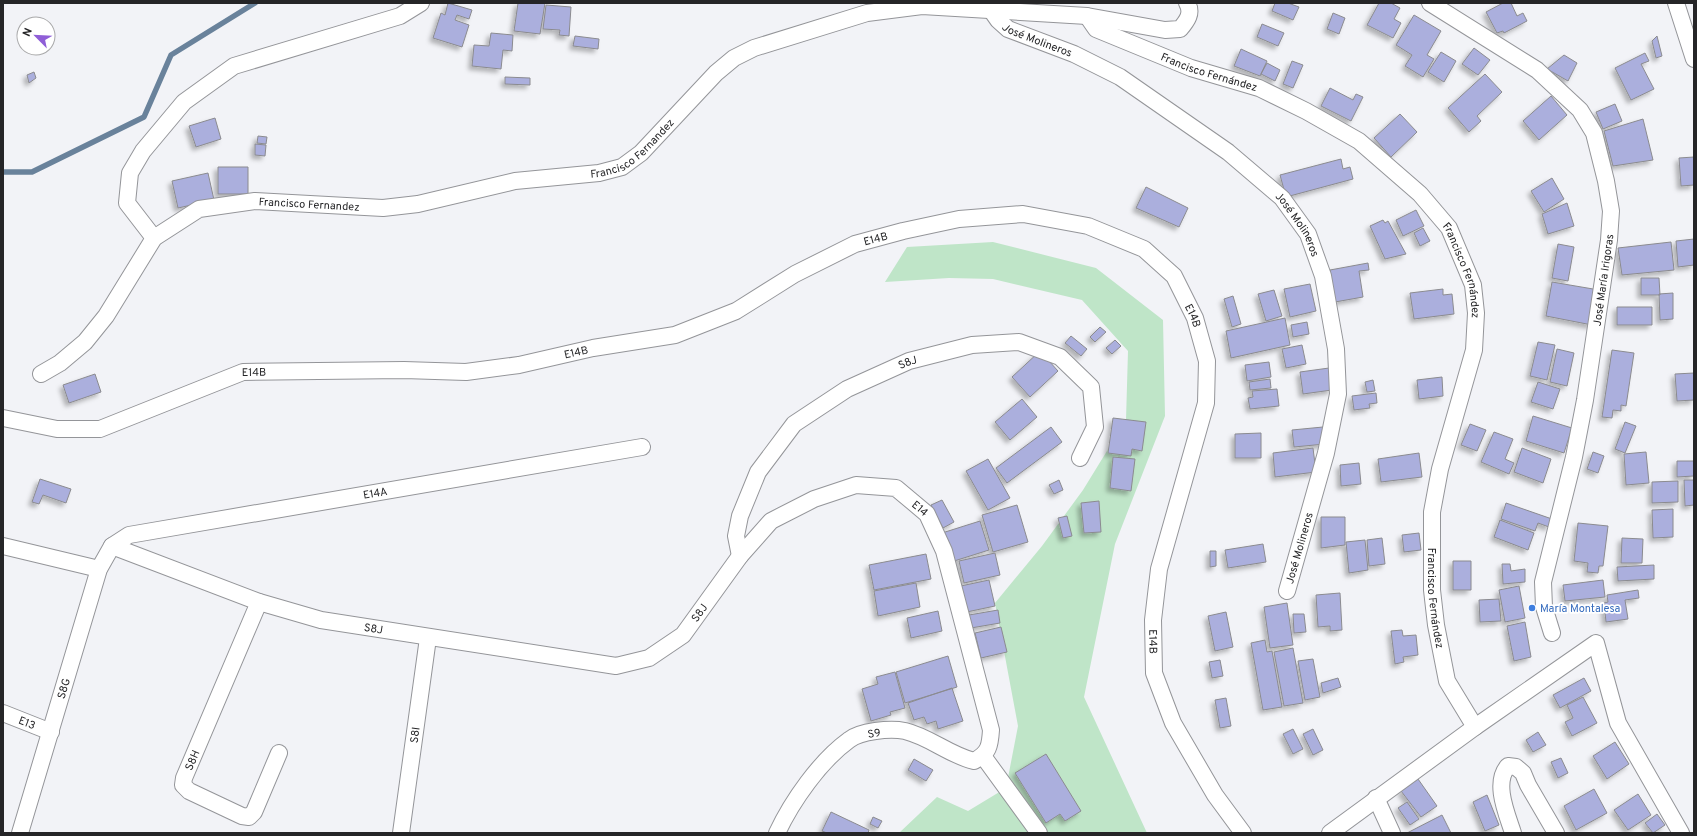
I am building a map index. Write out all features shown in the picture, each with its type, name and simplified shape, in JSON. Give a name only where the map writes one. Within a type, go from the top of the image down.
[{"type":"street","points":[[154,238],[127,203],[130,173],[143,151],[184,102],[234,66],[400,16],[421,3]]},
{"type":"street","name":"Francisco Fernandez","points":[[41,374],[60,363],[85,342],[106,316],[154,238],[199,209],[256,201],[383,208],[418,204],[515,181],[599,173],[622,167],[641,153],[716,73],[734,58],[754,48],[867,13],[922,6],[1087,16],[1165,30],[1174,30],[1180,29],[1189,16],[1190,7],[1187,3]]},
{"type":"street","name":"José María Irigoras","points":[[1430,3],[1537,70],[1580,110],[1594,133],[1606,181],[1611,211],[1609,240],[1585,400],[1574,457],[1543,582],[1544,607],[1552,633]]},
{"type":"street","points":[[1676,3],[1694,59]]},
{"type":"street","name":"José Molineros","points":[[991,10],[998,20],[1008,29],[1074,54],[1120,78],[1228,152],[1282,198],[1308,234],[1323,276],[1336,349],[1338,394],[1326,453],[1287,591]]},
{"type":"street","name":"Francisco Fernández","points":[[1087,16],[1096,29],[1191,68],[1259,88],[1306,111],[1359,141],[1420,194],[1449,228],[1474,285],[1476,313],[1474,350],[1440,469],[1432,512],[1432,590],[1436,625],[1447,681],[1475,727]]},
{"type":"street","name":"E14B","points":[[3,418],[57,429],[100,430],[243,372],[404,370],[466,372],[519,365],[593,348],[675,335],[736,311],[794,274],[855,244],[903,231],[959,219],[1023,214],[1088,226],[1144,249],[1174,276],[1195,318],[1208,361],[1206,403],[1159,569],[1153,620],[1154,673],[1173,723],[1215,794],[1244,833]]},
{"type":"street","name":"S8J","points":[[112,546],[258,602],[321,620],[428,638],[616,666],[649,658],[682,635],[740,556],[736,536],[740,516],[758,472],[794,424],[847,389],[908,361],[972,345],[1019,342],[1060,357],[1091,387],[1095,427],[1080,458]]},
{"type":"street","name":"E14A","points":[[112,546],[129,535],[642,447]]},
{"type":"street","name":"E14","points":[[740,556],[771,521],[814,499],[856,485],[896,488],[928,514],[944,551],[991,730],[990,744],[983,756]]},
{"type":"street","points":[[3,546],[98,569]]},
{"type":"street","name":"S8G","points":[[20,833],[98,569],[112,546]]},
{"type":"street","name":"S8H","points":[[258,602],[184,778],[183,785],[188,791],[242,816],[249,817],[254,812],[279,753]]},
{"type":"street","name":"S8I","points":[[401,833],[428,638]]},
{"type":"street","points":[[1330,833],[1475,727],[1596,643],[1618,722],[1681,833]]},
{"type":"street","name":"E13","points":[[3,713],[51,732]]},
{"type":"street","name":"S9","points":[[777,833],[783,821],[817,770],[850,739],[875,730],[904,731],[929,740],[960,758],[974,761],[983,756]]},
{"type":"street","points":[[983,756],[1039,833]]},
{"type":"street","points":[[1513,833],[1503,800],[1503,772],[1508,766],[1516,767],[1523,773],[1528,785],[1556,833]]},
{"type":"street","points":[[1376,798],[1392,833]]},
{"type":"green space","points":[[993,242],[1096,268],[1163,320],[1165,416],[1115,544],[1084,697],[1147,833],[899,833],[937,797],[968,811],[1006,788],[1018,726],[995,603],[1042,546],[1083,490],[1126,420],[1128,351],[1082,300],[993,279],[949,278],[885,282],[907,247]]},
{"type":"building","points":[[448,3],[472,10],[469,19],[457,15],[455,20],[469,25],[462,47],[433,38],[441,13],[445,15]]},
{"type":"building","points":[[518,3],[545,3],[540,34],[514,31]]},
{"type":"building","points":[[1275,3],[1288,3],[1299,7],[1293,20],[1272,11]]},
{"type":"building","points":[[1379,3],[1391,3],[1400,8],[1394,19],[1401,23],[1393,38],[1367,25]]},
{"type":"building","points":[[1503,3],[1511,3],[1517,16],[1523,13],[1527,21],[1504,33],[1503,31],[1497,33],[1486,12]]},
{"type":"building","points":[[546,5],[571,7],[569,36],[559,35],[560,30],[543,29]]},
{"type":"building","points":[[1333,13],[1345,18],[1339,34],[1327,29]]},
{"type":"building","points":[[1414,15],[1441,31],[1427,55],[1434,59],[1423,77],[1405,66],[1412,55],[1396,45]]},
{"type":"building","points":[[1262,24],[1284,33],[1278,46],[1257,37]]},
{"type":"building","points":[[491,33],[513,35],[512,51],[503,50],[501,69],[472,66],[474,45],[489,46]]},
{"type":"building","points":[[575,36],[599,39],[598,49],[573,46]]},
{"type":"building","points":[[1657,36],[1662,56],[1656,58],[1652,41]]},
{"type":"building","points":[[1474,48],[1490,60],[1478,75],[1462,64]]},
{"type":"building","points":[[1241,49],[1267,61],[1260,76],[1234,66]]},
{"type":"building","points":[[1441,52],[1456,61],[1444,82],[1428,72]]},
{"type":"building","points":[[1645,53],[1649,61],[1641,64],[1654,89],[1631,100],[1615,68]]},
{"type":"building","points":[[1564,55],[1577,63],[1568,81],[1547,69]]},
{"type":"building","points":[[1292,61],[1303,65],[1293,88],[1283,84]]},
{"type":"building","points":[[1267,63],[1280,70],[1275,81],[1261,74]]},
{"type":"building","points":[[34,72],[36,78],[29,83],[27,75]]},
{"type":"building","points":[[1485,74],[1502,92],[1477,116],[1481,121],[1469,132],[1448,108]]},
{"type":"building","points":[[505,77],[530,78],[530,85],[505,84]]},
{"type":"building","points":[[1330,88],[1353,100],[1356,94],[1363,97],[1351,121],[1321,106]]},
{"type":"building","points":[[1551,96],[1567,115],[1539,140],[1523,121]]},
{"type":"building","points":[[1615,104],[1622,121],[1603,129],[1596,112]]},
{"type":"building","points":[[1400,114],[1417,132],[1391,157],[1374,138]]},
{"type":"building","points":[[215,118],[221,139],[196,147],[189,126]]},
{"type":"building","points":[[1643,119],[1653,160],[1613,166],[1604,131]]},
{"type":"building","points":[[258,136],[267,137],[266,144],[257,143]]},
{"type":"building","points":[[255,144],[266,145],[265,156],[255,155]]},
{"type":"building","points":[[1694,157],[1694,185],[1681,186],[1679,158]]},
{"type":"building","points":[[1341,159],[1343,169],[1350,167],[1353,179],[1286,197],[1280,175]]},
{"type":"building","points":[[218,167],[248,167],[248,194],[218,194]]},
{"type":"building","points":[[208,173],[214,200],[178,208],[172,181]]},
{"type":"building","points":[[1552,178],[1564,199],[1544,212],[1531,191]]},
{"type":"building","points":[[1146,187],[1188,208],[1179,227],[1136,208]]},
{"type":"building","points":[[1567,203],[1574,226],[1548,234],[1542,214]]},
{"type":"building","points":[[1416,210],[1424,226],[1403,236],[1396,220]]},
{"type":"building","points":[[1383,220],[1385,223],[1388,221],[1406,254],[1385,259],[1370,226]]},
{"type":"building","points":[[1423,228],[1430,241],[1420,246],[1414,233]]},
{"type":"building","points":[[1694,239],[1694,265],[1678,267],[1676,241]]},
{"type":"building","points":[[1671,242],[1674,270],[1622,275],[1618,248]]},
{"type":"building","points":[[1558,244],[1574,247],[1568,281],[1552,278]]},
{"type":"building","points":[[1368,263],[1369,270],[1359,271],[1363,297],[1335,302],[1330,270]]},
{"type":"building","points":[[1641,278],[1659,278],[1660,295],[1641,295]]},
{"type":"building","points":[[1552,282],[1599,290],[1592,325],[1546,316]]},
{"type":"building","points":[[1310,284],[1316,311],[1290,317],[1284,289]]},
{"type":"building","points":[[1443,289],[1443,295],[1452,294],[1454,314],[1414,319],[1410,293]]},
{"type":"building","points":[[1274,290],[1282,316],[1266,321],[1258,294]]},
{"type":"building","points":[[1673,293],[1673,319],[1660,320],[1659,294]]},
{"type":"building","points":[[1233,296],[1241,324],[1232,327],[1224,299]]},
{"type":"building","points":[[1617,307],[1652,307],[1652,325],[1617,325]]},
{"type":"building","points":[[1285,318],[1290,345],[1231,358],[1226,331]]},
{"type":"building","points":[[1307,322],[1309,334],[1293,337],[1291,325]]},
{"type":"building","points":[[1100,327],[1106,332],[1095,342],[1090,337]]},
{"type":"building","points":[[1071,336],[1087,349],[1081,356],[1065,343]]},
{"type":"building","points":[[1115,340],[1121,346],[1112,354],[1106,348]]},
{"type":"building","points":[[1538,342],[1555,345],[1547,380],[1530,376]]},
{"type":"building","points":[[1302,345],[1306,364],[1286,368],[1282,349]]},
{"type":"building","points":[[1557,349],[1574,353],[1567,386],[1550,382]]},
{"type":"building","points":[[1612,350],[1634,353],[1626,406],[1621,405],[1621,411],[1613,410],[1612,418],[1602,417]]},
{"type":"building","points":[[1040,351],[1058,371],[1030,397],[1012,377]]},
{"type":"building","points":[[1269,362],[1271,377],[1247,381],[1245,365]]},
{"type":"building","points":[[1329,368],[1332,390],[1303,394],[1300,372]]},
{"type":"building","points":[[1694,373],[1694,400],[1677,401],[1675,374]]},
{"type":"building","points":[[95,374],[101,392],[69,403],[63,385]]},
{"type":"building","points":[[1442,377],[1443,396],[1419,399],[1417,380]]},
{"type":"building","points":[[1270,379],[1271,388],[1250,390],[1249,382]]},
{"type":"building","points":[[1373,380],[1375,391],[1367,392],[1365,382]]},
{"type":"building","points":[[1538,382],[1560,389],[1553,409],[1531,402]]},
{"type":"building","points":[[1277,389],[1279,406],[1250,409],[1248,398],[1253,397],[1252,391]]},
{"type":"building","points":[[1376,393],[1377,403],[1369,404],[1370,408],[1354,410],[1352,396]]},
{"type":"building","points":[[1022,399],[1037,417],[1010,440],[995,422]]},
{"type":"building","points":[[1533,416],[1572,428],[1564,453],[1526,441]]},
{"type":"building","points":[[1113,418],[1146,422],[1142,451],[1132,449],[1131,456],[1108,453]]},
{"type":"building","points":[[1625,422],[1636,426],[1625,453],[1615,449]]},
{"type":"building","points":[[1470,424],[1486,430],[1477,451],[1461,445]]},
{"type":"building","points":[[1051,427],[1062,442],[1007,483],[996,468]]},
{"type":"building","points":[[1323,427],[1325,444],[1294,447],[1292,430]]},
{"type":"building","points":[[1494,432],[1513,439],[1505,459],[1514,463],[1509,474],[1481,462]]},
{"type":"building","points":[[1261,433],[1261,458],[1235,458],[1235,434]]},
{"type":"building","points":[[1313,448],[1316,472],[1275,477],[1273,453]]},
{"type":"building","points":[[1522,448],[1551,459],[1543,483],[1514,472]]},
{"type":"building","points":[[1593,452],[1604,456],[1598,473],[1587,469]]},
{"type":"building","points":[[1646,452],[1649,483],[1626,485],[1624,454]]},
{"type":"building","points":[[1419,453],[1422,477],[1381,482],[1378,459]]},
{"type":"building","points":[[1113,457],[1135,459],[1131,491],[1110,488]]},
{"type":"building","points":[[988,459],[1010,498],[988,510],[966,471]]},
{"type":"building","points":[[1677,461],[1694,461],[1694,476],[1677,477]]},
{"type":"building","points":[[1359,463],[1361,484],[1341,486],[1340,465]]},
{"type":"building","points":[[40,479],[71,489],[66,503],[43,495],[39,504],[32,502]]},
{"type":"building","points":[[1059,480],[1063,490],[1054,494],[1049,485]]},
{"type":"building","points":[[1684,480],[1694,480],[1694,505],[1685,506]]},
{"type":"building","points":[[1678,481],[1678,502],[1652,503],[1652,482]]},
{"type":"building","points":[[942,500],[954,522],[943,528],[931,505]]},
{"type":"building","points":[[1099,501],[1101,532],[1084,533],[1081,503]]},
{"type":"building","points":[[1506,503],[1552,519],[1549,527],[1538,523],[1535,531],[1501,519]]},
{"type":"building","points":[[1017,505],[1028,542],[993,552],[982,515]]},
{"type":"building","points":[[1673,509],[1673,537],[1653,538],[1652,510]]},
{"type":"building","points":[[1067,516],[1072,536],[1063,538],[1058,518]]},
{"type":"building","points":[[1321,517],[1345,517],[1345,545],[1321,548]]},
{"type":"building","points":[[1500,520],[1534,533],[1528,550],[1494,537]]},
{"type":"building","points":[[980,521],[989,550],[951,562],[942,533]]},
{"type":"building","points":[[1578,523],[1608,526],[1603,566],[1599,566],[1598,573],[1587,572],[1588,563],[1574,561]]},
{"type":"building","points":[[1419,533],[1421,550],[1404,552],[1402,535]]},
{"type":"building","points":[[1382,538],[1385,564],[1369,566],[1367,540]]},
{"type":"building","points":[[1622,538],[1643,539],[1642,563],[1621,563]]},
{"type":"building","points":[[1365,540],[1368,570],[1349,573],[1346,542]]},
{"type":"building","points":[[1263,544],[1266,562],[1228,568],[1225,550]]},
{"type":"building","points":[[1210,551],[1216,551],[1216,566],[1210,567]]},
{"type":"building","points":[[995,553],[1000,575],[964,583],[959,561]]},
{"type":"building","points":[[926,554],[931,579],[874,590],[869,565]]},
{"type":"building","points":[[1453,561],[1471,561],[1471,590],[1453,590]]},
{"type":"building","points":[[1502,564],[1510,564],[1511,571],[1525,569],[1525,582],[1503,584]]},
{"type":"building","points":[[1654,565],[1654,579],[1618,581],[1617,567]]},
{"type":"building","points":[[989,580],[995,606],[962,613],[956,587]]},
{"type":"building","points":[[1603,580],[1605,597],[1565,601],[1563,585]]},
{"type":"building","points":[[916,583],[920,607],[878,616],[874,591]]},
{"type":"building","points":[[1519,586],[1525,618],[1505,622],[1499,590]]},
{"type":"building","points":[[1638,590],[1639,598],[1625,600],[1628,619],[1606,622],[1604,603],[1608,602],[1607,595]]},
{"type":"building","points":[[1340,593],[1342,630],[1330,631],[1330,626],[1318,627],[1316,595]]},
{"type":"building","points":[[1499,599],[1501,621],[1480,622],[1479,600]]},
{"type":"building","points":[[1287,603],[1293,645],[1270,648],[1264,607]]},
{"type":"building","points":[[998,610],[1000,623],[971,628],[969,615]]},
{"type":"building","points":[[938,611],[942,631],[911,638],[907,618]]},
{"type":"building","points":[[1226,612],[1233,647],[1215,651],[1208,616]]},
{"type":"building","points":[[1293,614],[1304,614],[1306,632],[1294,633]]},
{"type":"building","points":[[1525,622],[1531,657],[1514,661],[1507,626]]},
{"type":"building","points":[[1001,627],[1007,652],[981,658],[975,633]]},
{"type":"building","points":[[1402,630],[1403,636],[1416,635],[1418,655],[1403,657],[1404,662],[1395,664],[1391,631]]},
{"type":"building","points":[[1265,640],[1267,652],[1272,651],[1282,707],[1263,710],[1251,643]]},
{"type":"building","points":[[1293,648],[1303,703],[1284,706],[1274,652]]},
{"type":"building","points":[[948,656],[957,687],[905,703],[896,672]]},
{"type":"building","points":[[1313,659],[1320,697],[1305,700],[1298,661]]},
{"type":"building","points":[[1220,660],[1223,676],[1212,678],[1209,662]]},
{"type":"building","points":[[895,672],[905,708],[890,712],[891,715],[871,721],[862,689],[878,684],[876,677]]},
{"type":"building","points":[[1338,678],[1341,687],[1323,693],[1321,683]]},
{"type":"building","points":[[1584,678],[1591,691],[1560,708],[1553,695]]},
{"type":"building","points":[[952,688],[963,721],[938,729],[936,721],[927,724],[924,717],[914,720],[908,703]]},
{"type":"building","points":[[1583,697],[1597,723],[1572,736],[1565,722],[1573,718],[1567,705]]},
{"type":"building","points":[[1226,698],[1231,726],[1220,728],[1215,700]]},
{"type":"building","points":[[1293,729],[1303,749],[1293,754],[1283,734]]},
{"type":"building","points":[[1313,729],[1323,750],[1313,755],[1303,734]]},
{"type":"building","points":[[1538,732],[1546,745],[1533,752],[1526,740]]},
{"type":"building","points":[[1615,742],[1629,764],[1607,779],[1593,756]]},
{"type":"building","points":[[1046,754],[1081,811],[1065,821],[1060,814],[1046,823],[1015,773]]},
{"type":"building","points":[[1561,758],[1568,773],[1558,778],[1551,762]]},
{"type":"building","points":[[914,759],[933,770],[926,781],[908,770]]},
{"type":"building","points":[[1418,779],[1437,806],[1421,817],[1401,791]]},
{"type":"building","points":[[1594,789],[1607,813],[1576,830],[1564,806]]},
{"type":"building","points":[[1638,794],[1651,815],[1628,830],[1614,810]]},
{"type":"building","points":[[1487,795],[1499,825],[1485,831],[1473,802]]},
{"type":"building","points":[[1407,802],[1419,819],[1410,825],[1398,808]]},
{"type":"building","points":[[831,812],[869,830],[868,833],[827,833],[822,831]]},
{"type":"building","points":[[1657,814],[1665,825],[1653,833],[1645,823]]},
{"type":"building","points":[[1442,815],[1451,833],[1407,833]]},
{"type":"building","points":[[873,817],[882,821],[878,828],[870,824]]},
{"type":"waterway","points":[[3,172],[32,172],[144,117],[171,55],[255,3]]},
{"type":"place","name":"María Montalesa","points":[[1532,608]]}]
